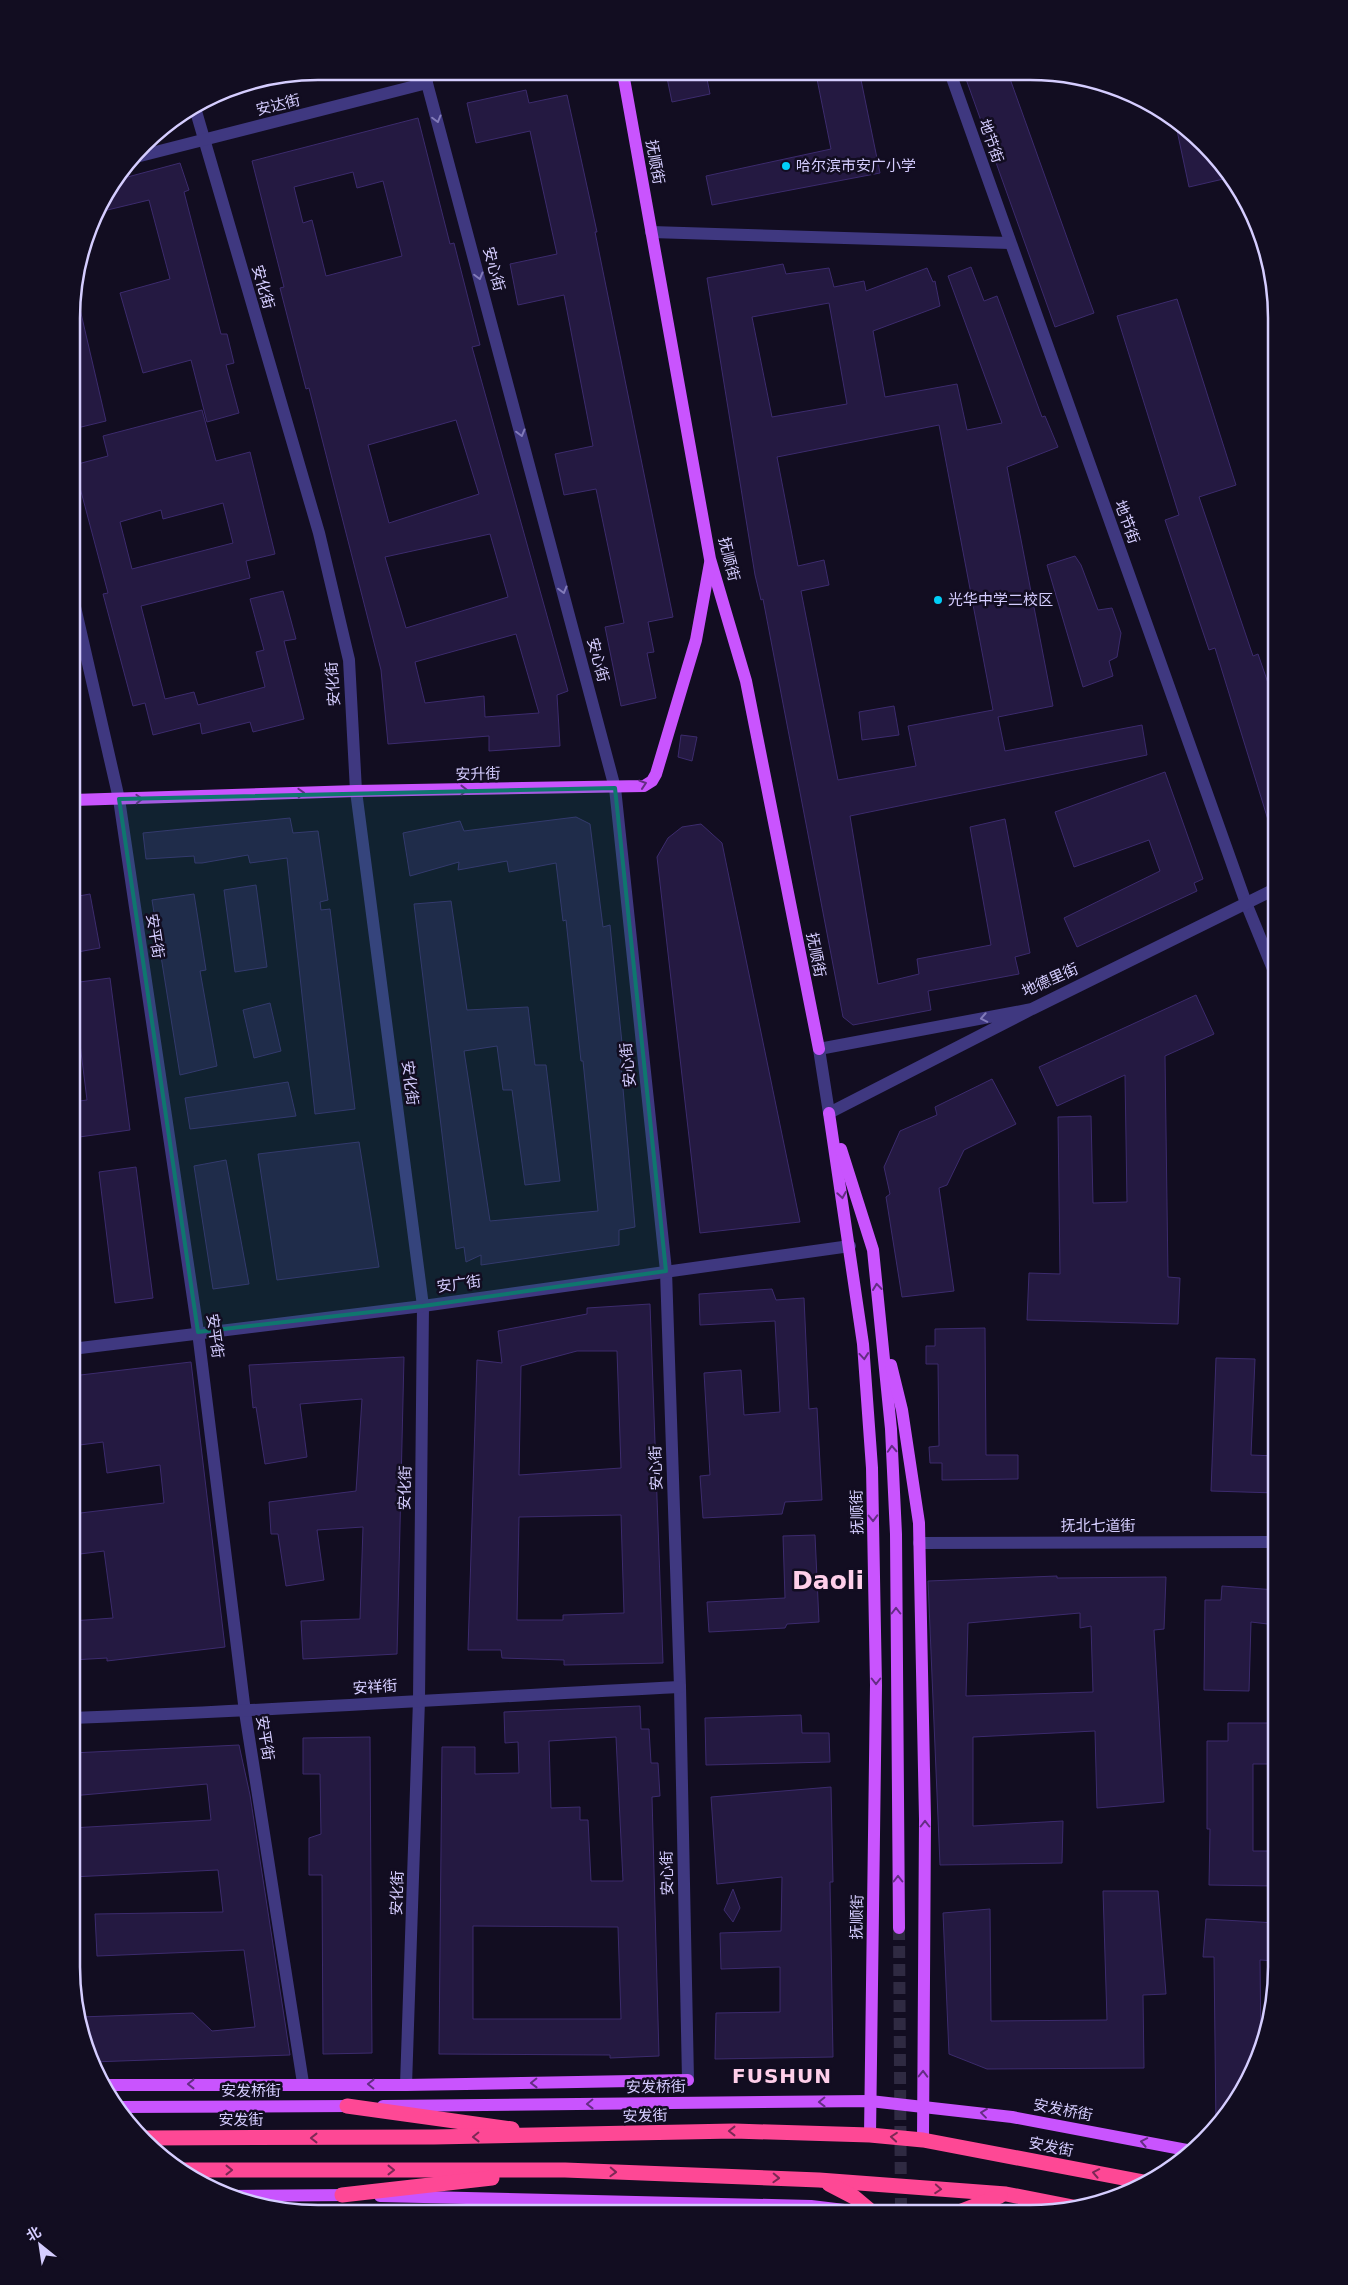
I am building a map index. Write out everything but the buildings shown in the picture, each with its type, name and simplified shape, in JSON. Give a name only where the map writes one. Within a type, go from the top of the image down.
[{"type":"highway","points":[[347,2106],[560,2136]]},
{"type":"highway","name":"安发街","points":[[153,2138],[560,2136],[734,2131],[870,2135],[923,2140],[1135,2180]]},
{"type":"highway","points":[[194,2170],[565,2170],[819,2180],[1006,2194],[1055,2203]]},
{"type":"highway","points":[[342,2195],[565,2170]]},
{"type":"highway","points":[[819,2180],[839,2188],[861,2205]]},
{"type":"highway","points":[[977,2205],[1006,2194]]},
{"type":"main road","name":"抚顺街","points":[[623,80],[710,559],[746,681],[818,1049]]},
{"type":"main road","name":"安升街","points":[[80,800],[356,791],[616,788],[644,786],[652,781],[656,774],[696,640],[710,559]]},
{"type":"main road","name":"抚顺街","points":[[829,1112],[863,1344],[872,1468],[876,1685],[870,2135]]},
{"type":"main road","points":[[829,1112],[872,1250],[891,1429],[896,1534],[899,1928]]},
{"type":"main road","points":[[881,1326],[902,1410],[919,1523],[926,1819],[923,2140]]},
{"type":"main road","points":[[111,2085],[303,2083],[406,2085],[688,2080]]},
{"type":"main road","name":"安发桥街","points":[[126,2107],[870,2101],[1012,2117],[1183,2149]]},
{"type":"main road","points":[[252,2196],[342,2195],[768,2205]]},
{"type":"street","name":"安达街","points":[[145,155],[203,141],[419,80]]},
{"type":"street","name":"安心街","points":[[427,80],[616,788],[666,1271],[680,1688],[688,2080]]},
{"type":"street","name":"地节街","points":[[953,80],[1246,903],[1268,959]]},
{"type":"street","name":"安化街","points":[[196,114],[319,533],[349,660],[356,791],[423,1306],[419,1700],[406,2085]]},
{"type":"street","points":[[651,232],[1010,243]]},
{"type":"street","name":"安平街","points":[[80,629],[118,799],[198,1332],[245,1712],[303,2083]]},
{"type":"street","name":"地德里街","points":[[818,1049],[1032,1009],[1268,892]]},
{"type":"street","points":[[818,1049],[829,1112],[1032,1009]]},
{"type":"street","name":"安广街","points":[[80,1348],[423,1306],[850,1246]]},
{"type":"street","name":"抚北七道街","points":[[919,1543],[1268,1542]]},
{"type":"street","name":"安祥街","points":[[80,1718],[245,1712],[419,1700],[680,1688]]},
{"type":"highlighted area","points":[[615,788],[666,1271],[423,1306],[198,1332],[119,799]]},
{"type":"tunnel","points":[[899,1928],[901,2205]]},
{"type":"place","name":"哈尔滨市安广小学","points":[[786,166]]},
{"type":"place","name":"光华中学二校区","points":[[938,600]]},
{"type":"district","name":"Daoli","points":[[828,1580]]},
{"type":"district","name":"FUSHUN","points":[[782,2076]]}]
